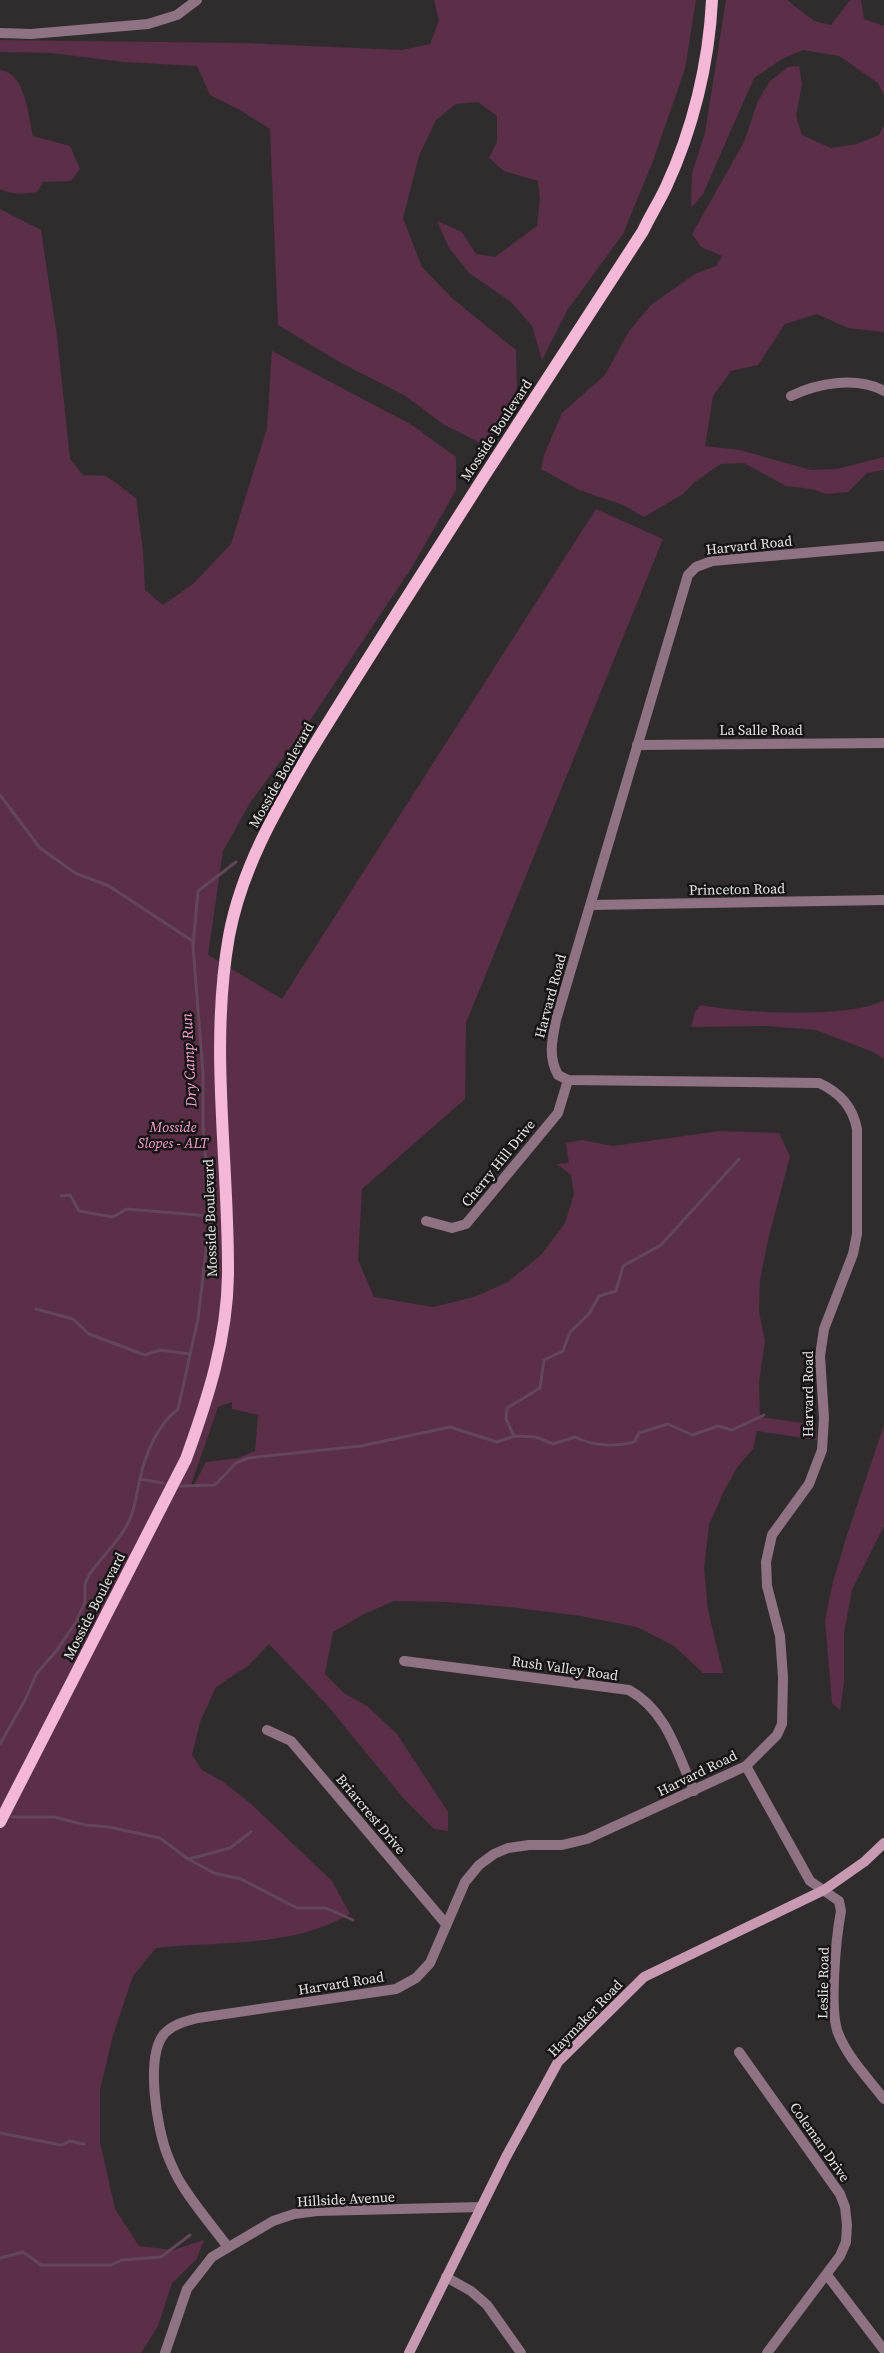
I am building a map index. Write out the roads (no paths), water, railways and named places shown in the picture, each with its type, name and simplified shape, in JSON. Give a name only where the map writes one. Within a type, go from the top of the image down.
[{"type":"main road","name":"Mosside Boulevard","points":[[0,1822],[186,1459],[208,1399],[220,1348],[228,1275],[219,1038],[223,981],[230,933],[248,872],[272,817],[336,708],[642,231],[666,187],[692,115],[704,72],[712,0]]},
{"type":"main road","name":"Haymaker Road","points":[[409,2353],[481,2207],[558,2062],[644,1977],[824,1890],[864,1862],[883,1845]]},
{"type":"street","points":[[0,33],[31,34],[148,24],[177,15],[197,0]]},
{"type":"street","points":[[791,396],[807,388],[856,382],[868,384],[884,391]]},
{"type":"street","name":"Harvard Road","points":[[228,2247],[182,2185],[166,2153],[158,2118],[153,2066],[163,2035],[172,2027],[198,2018],[396,1989],[416,1978],[430,1963],[465,1882],[479,1865],[494,1854],[508,1848],[529,1845],[575,1843],[694,1791],[746,1766],[777,1735],[782,1724],[784,1695],[780,1636],[766,1586],[766,1562],[772,1535],[809,1484],[822,1450],[824,1418],[820,1356],[824,1329],[853,1254],[857,1234],[857,1129],[855,1118],[840,1095],[819,1083],[568,1080],[558,1075],[552,1062],[551,1048],[556,1020],[688,574],[696,567],[712,561],[884,546]]},
{"type":"street","name":"La Salle Road","points":[[637,745],[884,744]]},
{"type":"street","name":"Princeton Road","points":[[591,905],[884,900]]},
{"type":"street","name":"Cherry Hill Drive","points":[[426,1221],[452,1228],[466,1224],[558,1113],[568,1080]]},
{"type":"street","name":"Rush Valley Road","points":[[404,1661],[628,1690],[648,1703],[663,1721],[694,1791]]},
{"type":"street","name":"Briarcrest Drive","points":[[268,1730],[291,1741],[446,1924]]},
{"type":"street","points":[[746,1766],[810,1881],[824,1890]]},
{"type":"street","name":"Leslie Road","points":[[824,1890],[839,1902],[840,1911],[834,2020],[850,2055],[884,2099]]},
{"type":"street","name":"Coleman Drive","points":[[739,2052],[840,2194],[845,2207],[846,2242],[840,2256],[767,2353]]},
{"type":"street","name":"Hillside Avenue","points":[[165,2353],[187,2289],[212,2257],[273,2221],[294,2214],[317,2211],[481,2207]]},
{"type":"street","points":[[827,2275],[884,2350]]},
{"type":"street","points":[[446,2277],[471,2291],[486,2305],[521,2353]]},
{"type":"waterway","points":[[0,795],[40,848],[75,873],[109,886],[194,942]]},
{"type":"waterway","name":"Dry Camp Run","points":[[0,1744],[25,1700],[37,1673],[57,1650],[76,1622],[85,1602],[85,1584],[89,1575],[120,1537],[131,1517],[142,1469],[153,1440],[164,1423],[178,1409],[198,1319],[210,1216],[203,1128],[203,1073],[193,946],[198,891],[236,862]]},
{"type":"waterway","points":[[514,1436],[506,1419],[507,1408],[540,1388],[544,1360],[563,1351],[570,1332],[589,1314],[599,1296],[616,1291],[623,1266],[661,1245],[739,1159]]},
{"type":"waterway","points":[[61,1196],[70,1195],[79,1211],[113,1217],[127,1209],[210,1216]]},
{"type":"waterway","points":[[36,1309],[73,1319],[89,1334],[145,1355],[160,1350],[190,1354]]},
{"type":"waterway","points":[[181,1486],[215,1485],[236,1463],[248,1458],[361,1446],[450,1427],[497,1442],[514,1436],[536,1437],[553,1444],[575,1437],[597,1444],[619,1445],[634,1442],[639,1433],[668,1424],[692,1435],[718,1426],[732,1430],[764,1415]]},
{"type":"waterway","points":[[140,1479],[163,1483]]},
{"type":"waterway","points":[[12,1817],[54,1817],[86,1825],[109,1827],[160,1838],[188,1859],[214,1873],[241,1879],[297,1908],[326,1908],[353,1920]]},
{"type":"waterway","points":[[189,1859],[230,1848],[251,1832]]},
{"type":"waterway","points":[[0,2133],[61,2145],[70,2141],[84,2144]]},
{"type":"waterway","points":[[0,2258],[23,2252],[41,2265],[111,2265],[122,2260],[161,2257],[190,2235]]},
{"type":"park label","name":"Mosside Slopes - ALT","points":[[173,1136]]}]
